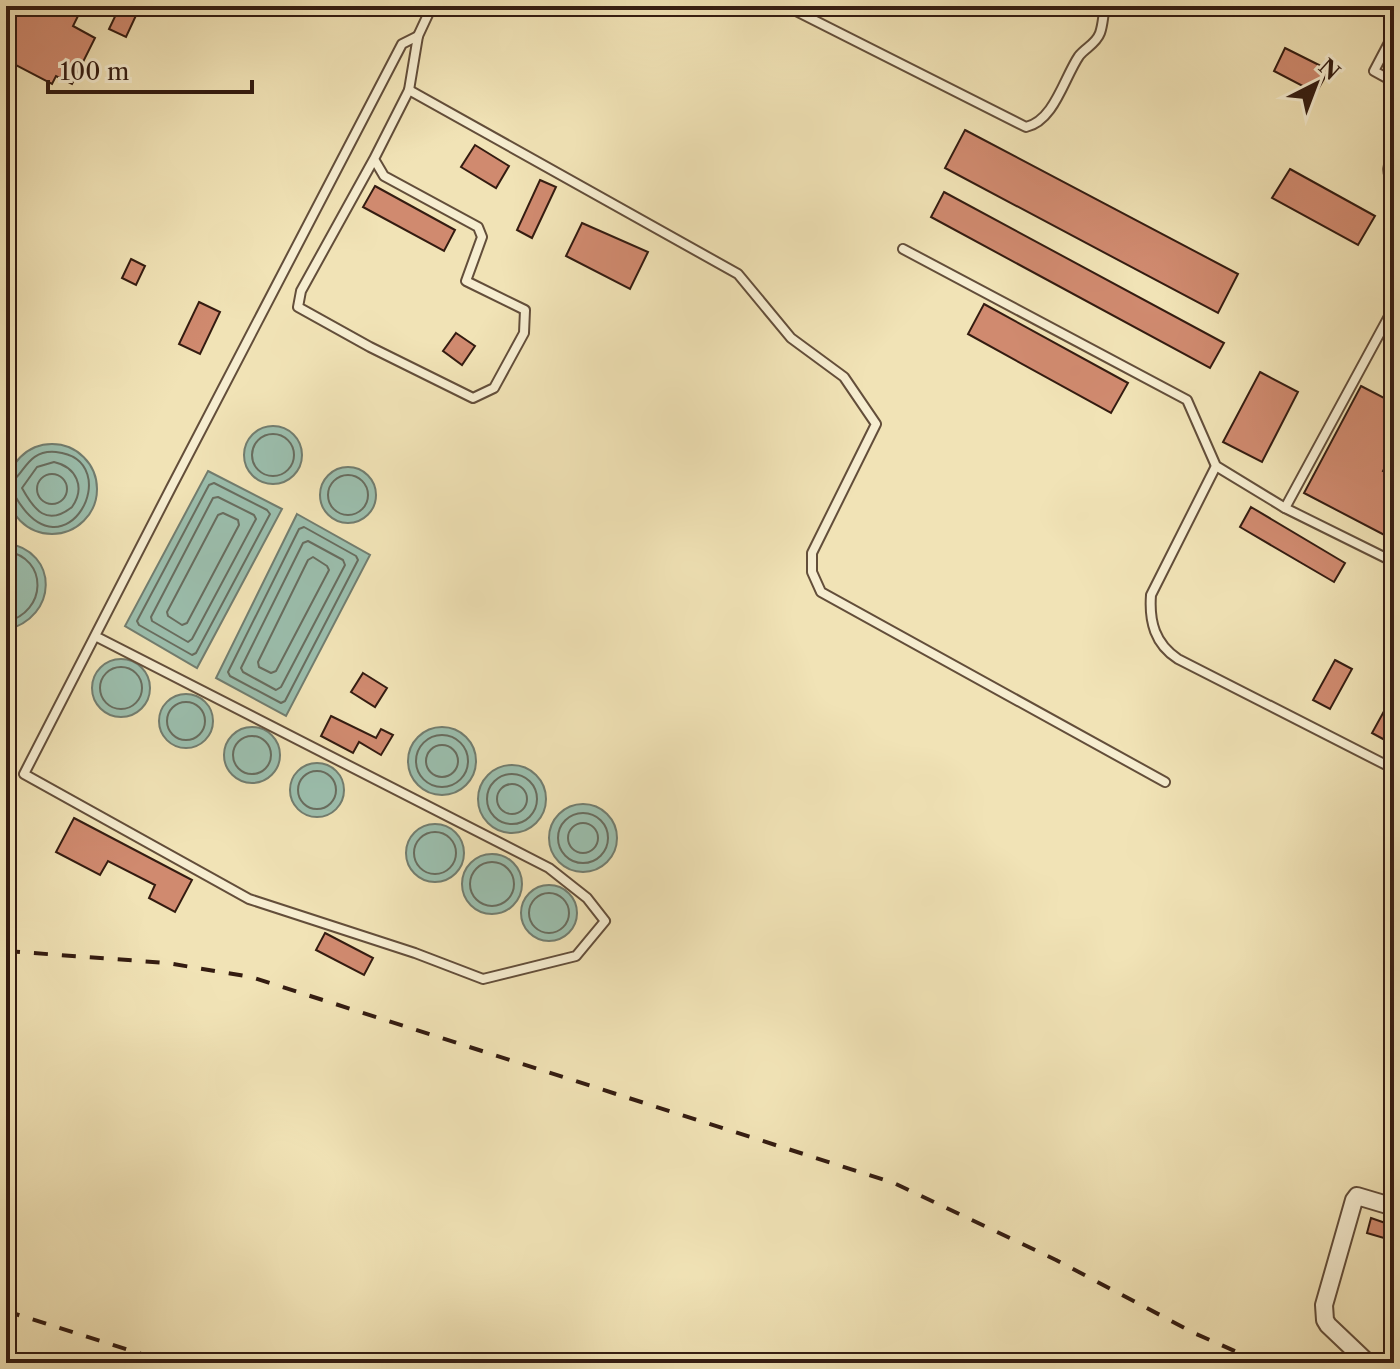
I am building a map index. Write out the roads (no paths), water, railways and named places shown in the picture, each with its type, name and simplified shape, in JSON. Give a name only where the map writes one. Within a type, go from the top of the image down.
[{"type":"street","points":[[1368,1363],[1328,1325],[1324,1305],[1354,1200],[1357,1196],[1394,1207]]},
{"type":"lane","points":[[374,159],[384,176],[478,227],[482,237],[466,281],[525,310],[524,333],[494,388],[473,398],[298,307],[301,291],[409,90],[418,36],[432,6]]},
{"type":"lane","points":[[786,6],[1026,127],[1037,125],[1049,110],[1081,53],[1093,45],[1100,33],[1105,7]]},
{"type":"lane","points":[[1394,33],[1374,71],[1394,82]]},
{"type":"lane","points":[[95,636],[549,868],[587,898],[605,921],[576,956],[483,979],[415,953],[249,899],[24,774],[249,333],[402,44],[418,36]]},
{"type":"lane","points":[[409,90],[738,274],[791,338],[844,377],[876,424],[812,553],[812,572],[821,592],[1165,782]]},
{"type":"lane","points":[[1394,152],[1388,174],[1394,184]]},
{"type":"lane","points":[[903,249],[1187,400],[1216,466],[1285,508],[1394,562]]},
{"type":"lane","points":[[1285,508],[1394,307]]},
{"type":"lane","points":[[1216,466],[1151,595],[1149,615],[1156,636],[1167,652],[1190,666],[1394,769]]},
{"type":"water","points":[[273,426],[294,434],[302,455],[294,476],[273,484],[252,476],[244,455],[252,434]]},
{"type":"water","points":[[52,444],[69,448],[84,457],[93,472],[97,489],[93,506],[84,521],[69,530],[52,534],[35,530],[20,521],[11,506],[7,489],[11,472],[20,457],[35,448]]},
{"type":"water","points":[[348,467],[368,475],[376,495],[368,515],[348,523],[328,515],[320,495],[328,475]]},
{"type":"water","points":[[208,471],[282,509],[197,668],[125,626]]},
{"type":"water","points":[[297,514],[370,555],[286,716],[216,678]]},
{"type":"water","points":[[6,543],[24,549],[36,558],[46,585],[36,612],[23,623],[6,630]]},
{"type":"water","points":[[121,659],[132,661],[141,668],[148,677],[148,699],[141,708],[132,715],[121,717],[110,715],[101,708],[94,699],[92,688],[94,677],[101,668],[110,661]]},
{"type":"water","points":[[186,694],[197,696],[205,702],[211,710],[211,732],[205,740],[197,746],[186,748],[175,746],[167,740],[161,732],[159,721],[161,710],[167,702],[175,696]]},
{"type":"water","points":[[252,727],[271,736],[280,755],[271,774],[252,783],[233,774],[224,755],[233,736]]},
{"type":"water","points":[[435,727],[449,727],[461,732],[471,742],[476,761],[471,780],[461,790],[449,795],[435,795],[423,790],[413,780],[408,768],[408,754],[413,742],[423,732]]},
{"type":"water","points":[[317,763],[336,771],[344,790],[336,809],[317,817],[298,809],[290,790],[298,771]]},
{"type":"water","points":[[512,765],[536,775],[546,799],[536,823],[512,833],[488,823],[478,799],[488,775]]},
{"type":"water","points":[[583,804],[607,814],[617,838],[607,862],[583,872],[559,862],[549,838],[559,814]]},
{"type":"water","points":[[435,824],[456,832],[464,853],[456,874],[435,882],[414,874],[406,853],[414,832]]},
{"type":"water","points":[[492,854],[504,856],[513,863],[520,872],[520,896],[513,905],[504,912],[492,914],[480,912],[471,905],[464,896],[462,884],[464,872],[471,863],[480,856]]},
{"type":"water","points":[[549,885],[569,893],[577,913],[569,933],[549,941],[529,933],[521,913],[529,893]]},
{"type":"railway","points":[[6,951],[167,963],[251,977],[894,1183],[1056,1260],[1194,1333],[1262,1363]]},
{"type":"railway","points":[[6,1311],[170,1363]]}]
